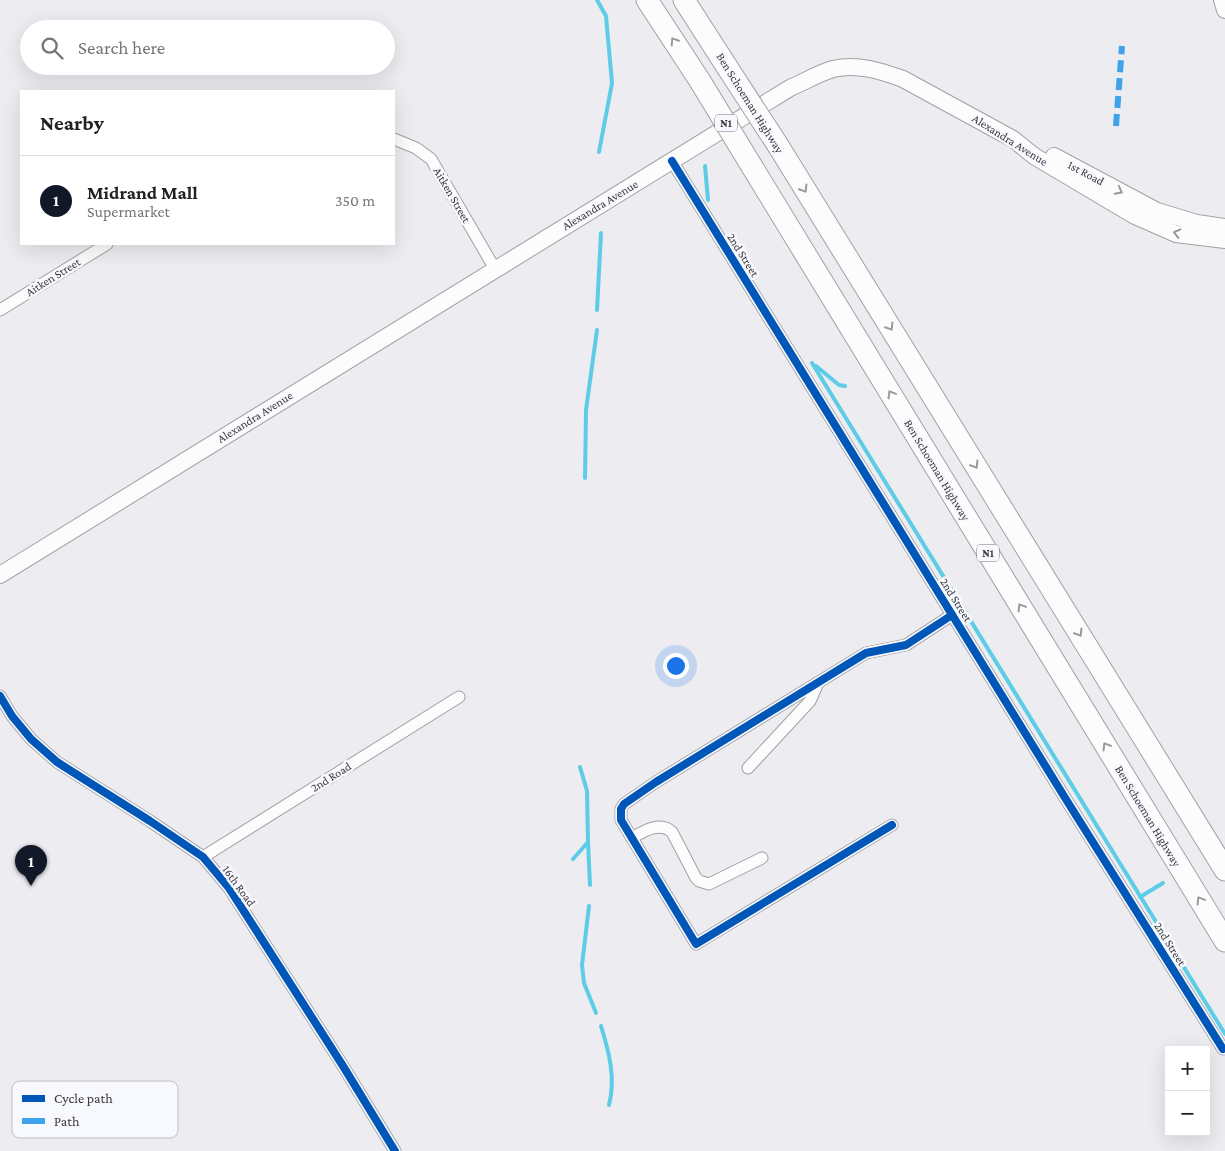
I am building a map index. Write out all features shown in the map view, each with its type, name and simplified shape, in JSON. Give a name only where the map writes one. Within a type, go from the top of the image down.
[{"type":"highway","name":"Ben Schoeman Highway","points":[[647,0],[700,81],[1225,941]]},
{"type":"highway","name":"Ben Schoeman Highway","points":[[684,0],[779,147],[1225,870]]},
{"type":"main road","points":[[1222,0],[1225,10]]},
{"type":"main road","name":"Alexandra Avenue","points":[[0,575],[494,268],[790,88],[834,69],[852,66],[885,72],[903,79],[1013,139],[1042,161],[1152,225],[1176,234],[1225,240]]},
{"type":"main road","name":"1st Road","points":[[1013,139],[1038,147],[1157,211],[1197,223],[1225,227]]},
{"type":"street","name":"Aitken Street","points":[[395,139],[416,148],[431,159],[494,268]]},
{"type":"street","name":"2nd Street","points":[[672,161],[1223,1049]]},
{"type":"street","name":"Aitken Street","points":[[0,310],[105,245]]},
{"type":"street","points":[[892,825],[696,944],[632,838],[622,820],[620,809],[624,804],[656,782],[866,653],[906,645],[952,615]]},
{"type":"street","points":[[748,768],[810,701],[818,683]]},
{"type":"street","name":"16th Road","points":[[0,696],[12,716],[31,739],[57,762],[203,857],[229,888],[395,1151]]},
{"type":"street","name":"2nd Road","points":[[203,857],[459,697]]},
{"type":"street","points":[[632,838],[645,830],[662,827],[668,828],[672,832],[696,878],[709,884],[762,858]]},
{"type":"waterway","points":[[597,0],[606,16],[612,83],[599,152]]},
{"type":"waterway","points":[[705,166],[708,200]]},
{"type":"waterway","points":[[597,310],[601,233]]},
{"type":"waterway","points":[[585,478],[586,410],[597,330]]},
{"type":"waterway","points":[[812,363],[1225,1034]]},
{"type":"waterway","points":[[816,366],[839,385],[845,386]]},
{"type":"waterway","points":[[573,859],[588,842],[587,791],[580,767]]},
{"type":"waterway","points":[[588,842],[590,885]]},
{"type":"waterway","points":[[1140,897],[1163,883]]},
{"type":"waterway","points":[[589,906],[582,965],[584,983],[596,1013]]},
{"type":"waterway","points":[[601,1026],[612,1075],[609,1105]]},
{"type":"marked path","points":[[1116,126],[1122,46]]},
{"type":"cycle path","points":[[672,161],[1067,801],[1223,1049]]},
{"type":"cycle path","points":[[892,825],[696,944],[621,820],[621,809],[624,804],[656,782],[866,653],[906,645],[952,615]]},
{"type":"cycle path","points":[[0,696],[12,716],[31,739],[57,762],[203,857],[229,888],[395,1151]]},
{"type":"place","name":"Midrand Mall","points":[[31,886]]}]
